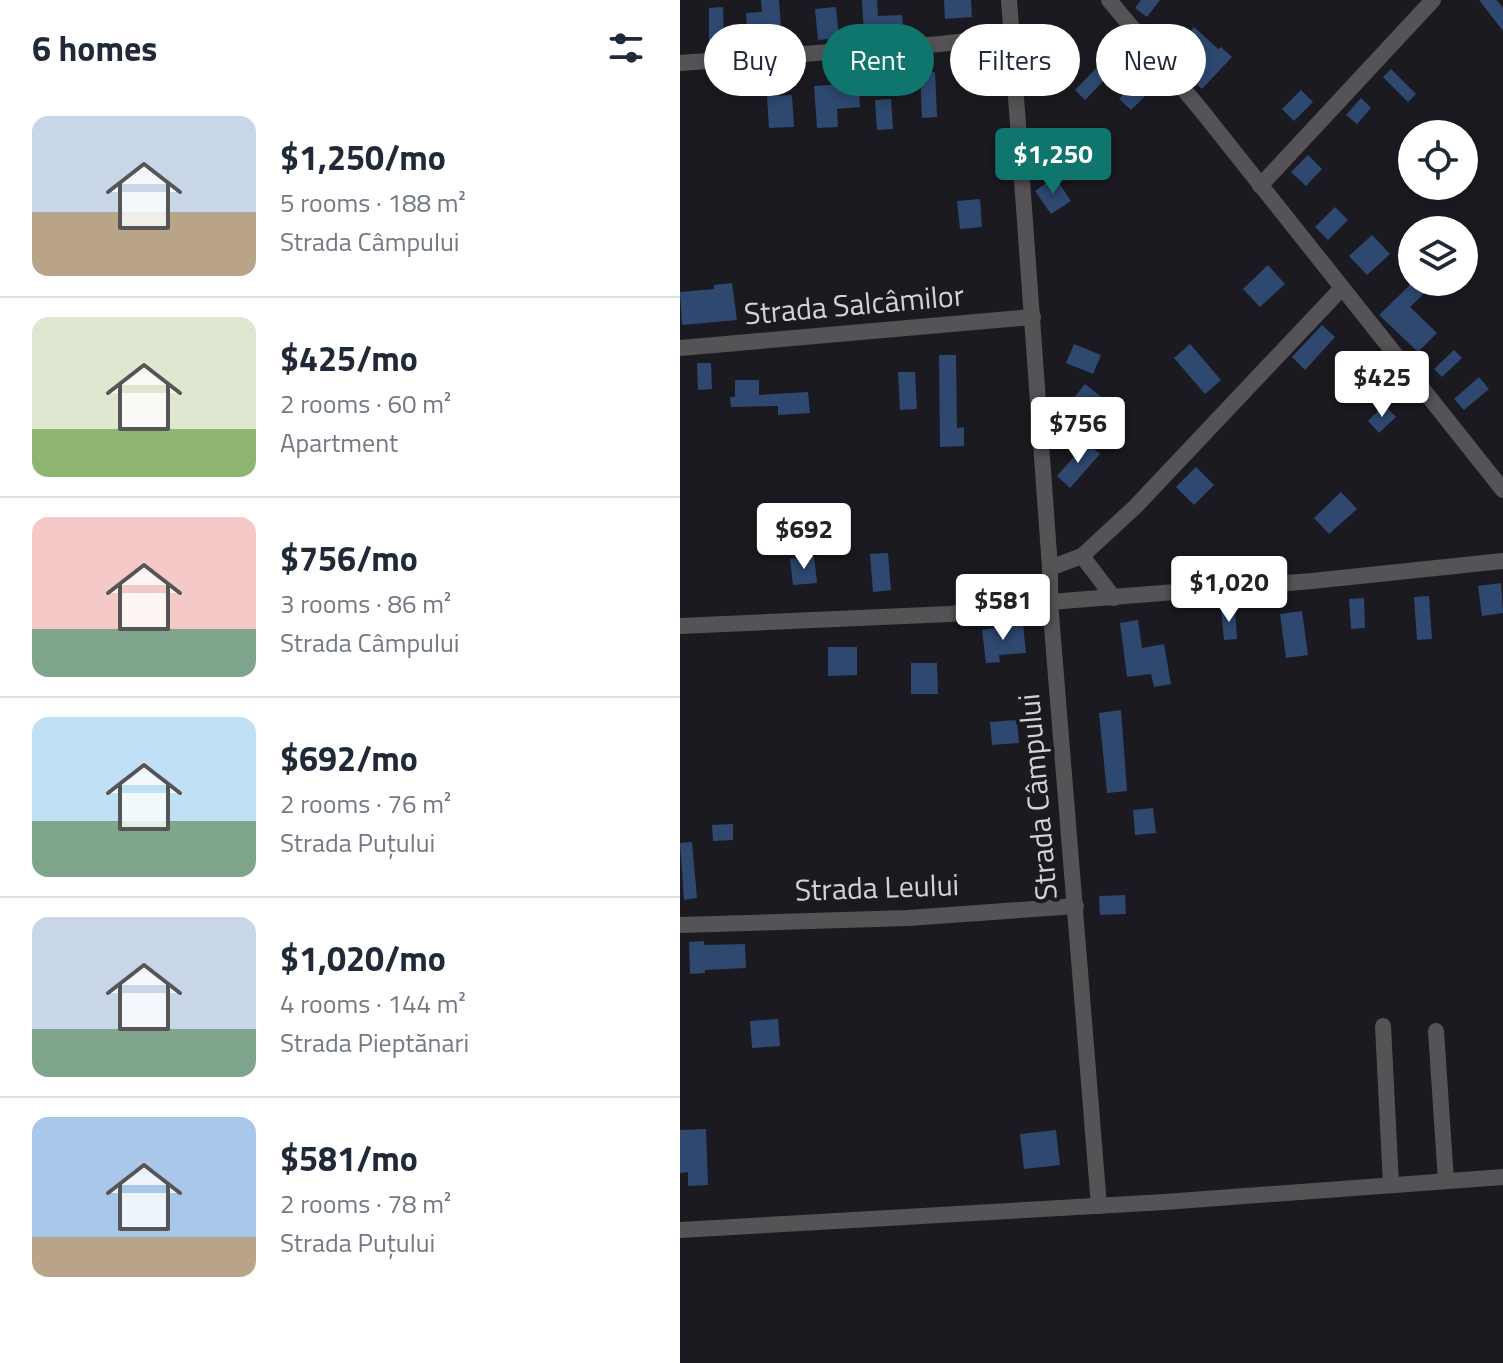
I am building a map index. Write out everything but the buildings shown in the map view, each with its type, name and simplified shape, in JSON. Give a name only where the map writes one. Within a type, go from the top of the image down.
[{"type":"street","name":"Strada Câmpului","points":[[1009,0],[1011,24]]},
{"type":"street","points":[[1109,0],[1201,110],[1503,490]]},
{"type":"street","points":[[1260,186],[1433,0]]},
{"type":"street","points":[[680,63],[950,43]]},
{"type":"street","name":"Strada Câmpului","points":[[1016,96],[1050,602],[1099,1206]]},
{"type":"street","points":[[1050,568],[1082,556],[1135,507],[1341,289]]},
{"type":"street","name":"Strada Salcâmilor","points":[[680,348],[1033,317]]},
{"type":"street","points":[[1082,556],[1114,598]]},
{"type":"street","points":[[680,626],[950,614],[1050,602],[1312,581],[1503,561]]},
{"type":"street","name":"Strada Leului","points":[[680,925],[908,918],[1076,906]]},
{"type":"street","points":[[1383,1026],[1391,1185]]},
{"type":"street","points":[[1436,1031],[1446,1181]]},
{"type":"street","points":[[680,1230],[1099,1206],[1503,1177]]}]
